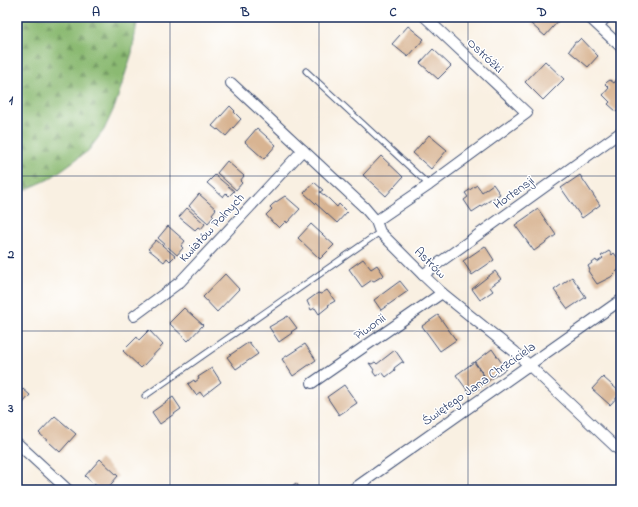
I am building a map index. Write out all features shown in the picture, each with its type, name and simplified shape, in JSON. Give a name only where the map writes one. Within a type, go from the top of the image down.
[{"type":"street","name":"Ostróżki","points":[[425,17],[526,113],[429,185]]},
{"type":"street","points":[[589,17],[621,46]]},
{"type":"street","name":"Astrów","points":[[231,82],[364,207],[376,221],[380,232],[423,276],[515,352],[621,452]]},
{"type":"street","name":"Hortensji","points":[[423,276],[436,264],[621,132]]},
{"type":"street","name":"Kwiatów Polnych","points":[[134,316],[180,282],[303,150]]},
{"type":"street","points":[[376,221],[429,185]]},
{"type":"street","name":"Piwonii","points":[[312,383],[442,293]]},
{"type":"street","name":"Świętego Jana Chrzciciela","points":[[352,490],[621,300]]},
{"type":"street","points":[[17,443],[68,490]]},
{"type":"lane","points":[[600,27],[610,17]]},
{"type":"lane","points":[[306,71],[429,185]]},
{"type":"lane","points":[[145,396],[380,232]]},
{"type":"green space","points":[[17,17],[138,17],[132,53],[115,106],[104,130],[88,151],[49,179],[17,194]]},
{"type":"building","points":[[538,17],[557,17],[560,19],[545,36],[531,24]]},
{"type":"building","points":[[408,26],[424,39],[408,57],[392,44]]},
{"type":"building","points":[[581,38],[598,56],[588,67],[569,51],[575,42]]},
{"type":"building","points":[[433,49],[451,66],[438,79],[420,63]]},
{"type":"building","points":[[545,61],[564,79],[543,100],[525,82]]},
{"type":"building","points":[[619,77],[621,78],[621,107],[617,112],[608,104],[610,102],[603,95],[609,88],[605,84],[610,80],[614,83]]},
{"type":"building","points":[[230,106],[241,119],[226,136],[212,126]]},
{"type":"building","points":[[257,128],[276,145],[264,159],[245,142]]},
{"type":"building","points":[[429,135],[447,150],[431,169],[413,153]]},
{"type":"building","points":[[381,156],[403,177],[386,196],[363,175]]},
{"type":"building","points":[[227,161],[244,176],[240,181],[242,183],[236,190],[217,173]]},
{"type":"building","points":[[215,175],[234,191],[229,196],[226,193],[223,197],[207,183]]},
{"type":"building","points":[[580,175],[600,205],[582,218],[561,188]]},
{"type":"building","points":[[314,182],[323,190],[320,192],[337,207],[339,204],[347,212],[337,223],[304,193]]},
{"type":"building","points":[[493,184],[500,194],[472,212],[464,200],[468,197],[465,193],[477,185],[482,192]]},
{"type":"building","points":[[199,194],[216,209],[212,214],[214,216],[208,223],[189,206]]},
{"type":"building","points":[[285,196],[300,209],[287,223],[286,221],[279,228],[266,215],[272,209],[270,207],[273,204]]},
{"type":"building","points":[[187,208],[205,224],[201,229],[198,227],[195,230],[179,217]]},
{"type":"building","points":[[538,209],[556,235],[534,251],[515,225]]},
{"type":"building","points":[[311,224],[334,245],[320,259],[298,238]]},
{"type":"building","points":[[168,226],[185,241],[181,246],[183,248],[177,255],[158,238]]},
{"type":"building","points":[[156,240],[175,256],[170,261],[167,258],[164,262],[148,249]]},
{"type":"building","points":[[485,246],[494,260],[472,275],[463,261]]},
{"type":"building","points":[[609,251],[612,255],[614,253],[621,262],[621,267],[611,277],[597,284],[588,271],[590,270],[588,266],[596,260],[597,262],[599,261],[603,258],[601,256]]},
{"type":"building","points":[[363,259],[371,269],[377,265],[384,275],[374,281],[372,280],[362,287],[349,269]]},
{"type":"building","points":[[495,271],[501,279],[490,287],[493,291],[480,300],[472,289]]},
{"type":"building","points":[[225,274],[239,289],[217,312],[203,297]]},
{"type":"building","points":[[572,277],[586,297],[568,309],[554,290]]},
{"type":"building","points":[[400,281],[408,291],[381,310],[374,300]]},
{"type":"building","points":[[327,290],[335,301],[328,305],[329,306],[319,314],[315,308],[311,310],[307,301],[318,293],[321,294]]},
{"type":"building","points":[[184,308],[203,325],[188,341],[169,323]]},
{"type":"building","points":[[438,315],[456,340],[440,351],[422,326]]},
{"type":"building","points":[[288,316],[297,328],[279,342],[269,327]]},
{"type":"building","points":[[149,330],[163,345],[141,368],[123,351],[137,337],[139,340]]},
{"type":"building","points":[[249,342],[258,354],[236,369],[227,357]]},
{"type":"building","points":[[305,344],[316,360],[293,376],[282,359]]},
{"type":"building","points":[[492,349],[506,369],[488,381],[475,362]]},
{"type":"building","points":[[395,350],[404,363],[402,362],[394,368],[395,370],[386,377],[382,372],[376,376],[369,363],[372,364],[375,362],[377,364]]},
{"type":"building","points":[[474,362],[488,382],[470,394],[456,375]]},
{"type":"building","points":[[212,368],[221,382],[203,396],[200,392],[196,395],[188,384],[194,380],[195,382],[199,379],[198,377]]},
{"type":"building","points":[[603,377],[621,393],[610,405],[592,389]]},
{"type":"building","points":[[344,385],[357,403],[339,415],[327,397]]},
{"type":"building","points":[[23,389],[30,395],[17,410],[17,396]]},
{"type":"building","points":[[173,397],[181,409],[160,424],[152,412]]},
{"type":"building","points":[[55,416],[76,434],[60,452],[39,433]]},
{"type":"building","points":[[100,459],[118,476],[106,490],[101,490],[85,476]]},
{"type":"building","points":[[296,483],[301,490],[287,490]]}]
